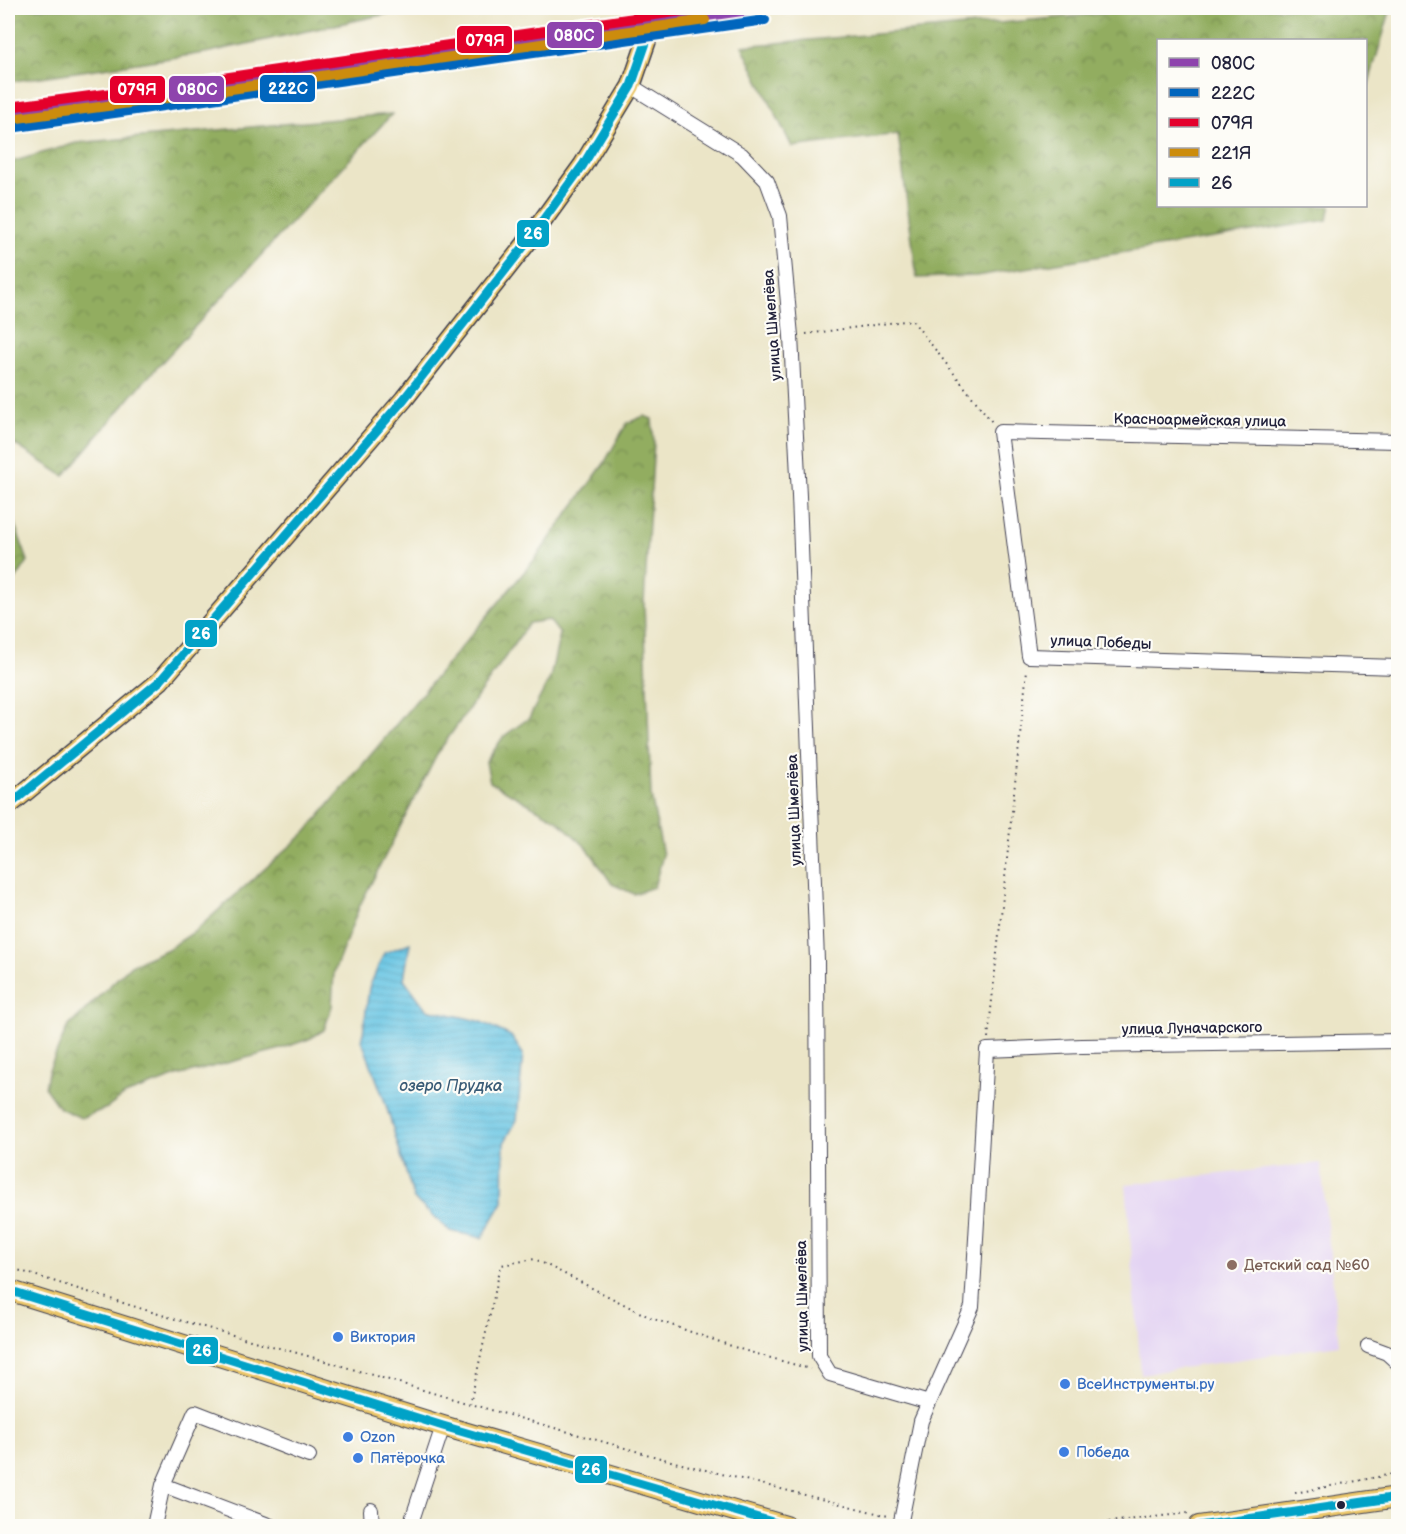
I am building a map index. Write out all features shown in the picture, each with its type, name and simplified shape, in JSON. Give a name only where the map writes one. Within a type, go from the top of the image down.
[{"type":"highway","points":[[8,1290],[443,1426],[786,1527]]},
{"type":"highway","points":[[1199,1527],[1398,1497]]},
{"type":"main road","points":[[8,806],[160,681],[411,390],[525,245],[583,165],[631,86],[658,8]]},
{"type":"street","name":"улица Шмелёва","points":[[631,86],[742,155],[767,181],[780,216],[791,336],[799,496],[817,960],[819,1356],[830,1374]]},
{"type":"street","name":"Красноармейская улица","points":[[1000,432],[1398,441]]},
{"type":"street","name":"улица Победы","points":[[1000,432],[1029,656],[1398,667]]},
{"type":"street","name":"улица Луначарского","points":[[987,1050],[1082,1046],[1398,1041]]},
{"type":"street","points":[[901,1523],[921,1421],[972,1307],[987,1050]]},
{"type":"street","points":[[1368,1346],[1387,1353],[1398,1364]]},
{"type":"street","points":[[830,1374],[929,1403]]},
{"type":"street","points":[[154,1527],[163,1485],[195,1412],[309,1456]]},
{"type":"street","points":[[410,1527],[443,1426]]},
{"type":"street","points":[[163,1485],[271,1527]]},
{"type":"street","points":[[371,1510],[372,1527]]},
{"type":"path","points":[[791,336],[912,320],[1000,432]]},
{"type":"path","points":[[987,1050],[1029,656]]},
{"type":"path","points":[[470,1404],[501,1265],[535,1259],[651,1318],[743,1350],[830,1374]]},
{"type":"path","points":[[8,1267],[168,1317],[678,1463],[901,1523],[935,1527]]},
{"type":"shaded area","name":"Детский сад №60","points":[[1321,1163],[1339,1345],[1141,1374],[1126,1184]]},
{"type":"green space","points":[[8,8],[414,8],[205,53],[8,82]]},
{"type":"green space","points":[[1165,8],[1391,8],[1367,89],[1367,39],[1157,39],[1157,207],[1331,207],[1327,220],[976,276],[917,278],[898,134],[792,147],[742,46]]},
{"type":"green space","points":[[392,114],[139,387],[64,476],[8,440],[8,163],[76,143]]},
{"type":"green space","points":[[644,416],[652,419],[654,442],[644,603],[651,796],[663,855],[654,887],[634,894],[612,884],[588,849],[557,820],[490,782],[486,762],[503,737],[529,718],[550,678],[560,634],[549,620],[529,623],[439,751],[360,905],[334,972],[332,1006],[324,1030],[309,1039],[277,1050],[177,1076],[125,1095],[107,1108],[81,1118],[59,1108],[45,1088],[48,1072],[67,1028],[131,965],[168,949],[194,932],[306,832],[535,559],[603,465],[627,423]]},
{"type":"green space","points":[[8,506],[28,561],[8,591]]},
{"type":"water","name":"озеро Прудка","points":[[410,943],[404,979],[426,1009],[479,1021],[511,1036],[523,1054],[517,1120],[504,1143],[503,1202],[482,1238],[450,1231],[414,1199],[385,1102],[362,1041],[369,988],[384,953]]},
{"type":"railway","points":[[8,127],[529,51]]},
{"type":"transit line","name":"26","points":[[8,806],[160,681],[404,399],[525,245],[583,165],[631,86],[658,8]]},
{"type":"transit line","name":"079Я","points":[[8,107],[703,8]]},
{"type":"transit line","name":"080С","points":[[8,116],[763,8]]},
{"type":"transit line","name":"221Я","points":[[10,119],[705,20]]},
{"type":"transit line","name":"222С","points":[[10,128],[765,20]]},
{"type":"transit line","name":"26","points":[[8,1290],[443,1426],[786,1526]]},
{"type":"transit line","name":"26","points":[[1199,1526],[1398,1497]]},
{"type":"place","name":"Детский сад №60","points":[[1232,1265]]},
{"type":"place","name":"Виктория","points":[[338,1337]]},
{"type":"place","name":"ВсеИнструменты.ру","points":[[1065,1384]]},
{"type":"place","name":"Ozon","points":[[348,1437]]},
{"type":"place","name":"Победа","points":[[1064,1452]]},
{"type":"place","name":"Пятёрочка","points":[[358,1458]]}]
